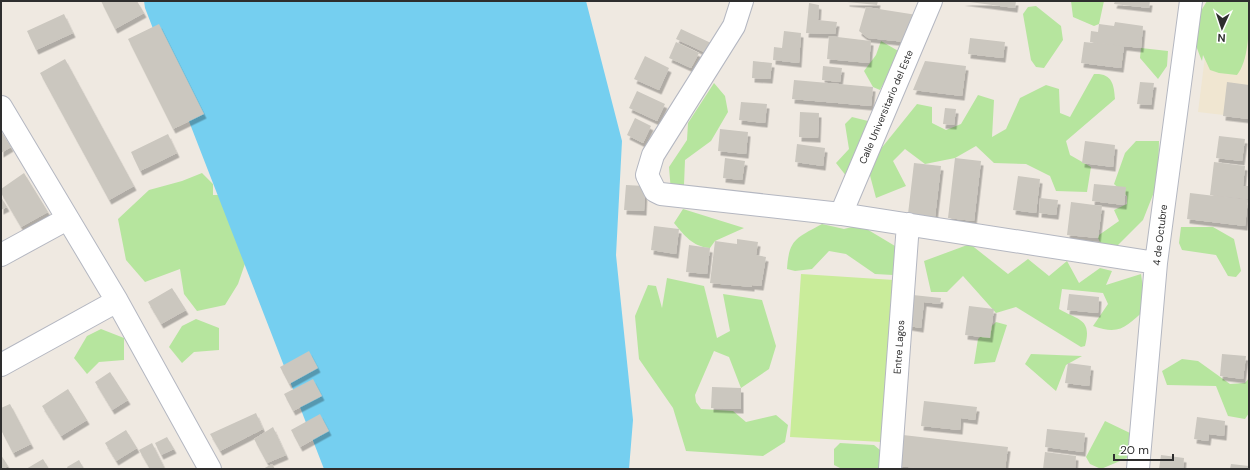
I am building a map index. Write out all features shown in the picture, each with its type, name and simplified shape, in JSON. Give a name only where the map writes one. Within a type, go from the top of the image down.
[{"type":"street","points":[[742,1],[734,26],[653,155],[647,175],[650,184],[660,194],[841,214],[1156,263]]},
{"type":"street","name":"Calle Universitario del Este","points":[[841,214],[931,1]]},
{"type":"street","name":"4 de Octubre","points":[[1138,469],[1156,263],[1191,1]]},
{"type":"street","points":[[1,107],[117,301],[210,469]]},
{"type":"street","points":[[1,255],[67,219]]},
{"type":"street","name":"Entre Lagos","points":[[890,469],[908,224]]},
{"type":"street","points":[[1,365],[117,301]]},
{"type":"shaded area","points":[[1212,1],[1249,1],[1249,118],[1198,112]]},
{"type":"green space","points":[[1071,1],[1104,1],[1099,24],[1094,26],[1073,17]]},
{"type":"green space","points":[[1207,1],[1249,1],[1247,51],[1237,75],[1219,73],[1210,70],[1203,55],[1202,61],[1195,43],[1194,30],[1197,18]]},
{"type":"green space","points":[[1036,6],[1061,26],[1063,40],[1044,68],[1036,67],[1031,60],[1023,14],[1028,7]]},
{"type":"green space","points":[[881,41],[900,52],[880,90],[873,87],[864,71],[876,55]]},
{"type":"green space","points":[[1141,48],[1168,51],[1167,66],[1158,79],[1140,58]]},
{"type":"green space","points":[[1094,74],[1105,75],[1111,80],[1115,99],[1066,141],[1070,155],[1091,167],[1087,192],[1056,191],[1050,176],[1026,164],[994,163],[976,146],[955,158],[925,164],[905,149],[893,161],[906,186],[876,198],[868,168],[871,161],[917,104],[932,107],[932,123],[946,130],[961,124],[978,95],[994,100],[992,137],[1006,129],[1020,98],[1046,85],[1059,89],[1060,113],[1070,117]]},
{"type":"green space","points":[[714,83],[725,96],[728,112],[711,141],[685,160],[684,185],[680,192],[671,192],[669,167],[687,140],[688,123]]},
{"type":"green space","points":[[852,117],[868,121],[859,163],[847,177],[836,163],[849,149],[845,124]]},
{"type":"green space","points":[[1136,141],[1159,141],[1158,182],[1143,220],[1118,245],[1110,247],[1102,246],[1098,238],[1099,235],[1119,221],[1114,210],[1127,204],[1127,196],[1114,184],[1125,153]]},
{"type":"green space","points":[[202,173],[213,184],[213,195],[222,195],[249,252],[238,284],[225,305],[197,311],[184,294],[180,269],[145,282],[126,260],[118,219],[149,190],[182,181]]},
{"type":"green space","points":[[683,209],[744,228],[715,241],[710,248],[704,247],[689,240],[674,223]]},
{"type":"green space","points":[[822,224],[844,229],[860,225],[900,249],[903,264],[893,275],[875,274],[846,254],[829,251],[812,269],[795,271],[787,269],[792,245],[800,236]]},
{"type":"green space","points":[[1181,227],[1213,227],[1234,239],[1241,271],[1236,277],[1228,276],[1216,255],[1182,250],[1179,243]]},
{"type":"green space","points":[[970,244],[1008,274],[1028,259],[1049,276],[1067,261],[1079,283],[1100,268],[1112,271],[1106,285],[1141,274],[1146,309],[1122,328],[1110,330],[1102,329],[1093,326],[1108,304],[1103,293],[1062,289],[1059,309],[1082,322],[1087,331],[1085,346],[1081,347],[1016,307],[996,313],[963,276],[947,292],[931,292],[924,261]]},
{"type":"green space","points":[[801,274],[894,280],[882,442],[790,437]]},
{"type":"green space","points":[[667,278],[704,286],[717,338],[730,331],[723,294],[762,300],[776,346],[769,369],[741,388],[729,357],[714,351],[695,395],[696,402],[701,409],[733,411],[746,422],[776,415],[788,425],[785,442],[763,456],[686,451],[673,408],[639,359],[635,316],[648,285],[656,286],[662,308]]},
{"type":"green space","points":[[196,319],[219,328],[219,350],[194,352],[182,363],[169,347],[182,326]]},
{"type":"green space","points":[[996,322],[1007,325],[995,362],[974,364],[978,339]]},
{"type":"green space","points":[[101,329],[124,338],[124,360],[99,362],[87,374],[74,358],[87,336]]},
{"type":"green space","points":[[1031,354],[1082,356],[1066,365],[1056,391],[1025,364]]},
{"type":"green space","points":[[1182,359],[1198,361],[1230,384],[1245,383],[1249,378],[1249,413],[1245,419],[1228,416],[1216,386],[1167,385],[1162,371]]},
{"type":"green space","points":[[1105,421],[1130,433],[1127,458],[1101,469],[1090,464],[1086,457]]},
{"type":"green space","points":[[840,443],[874,445],[886,455],[885,469],[842,469],[834,465],[834,449]]},
{"type":"water","points":[[144,1],[586,1],[622,141],[616,255],[633,420],[629,469],[324,469],[145,8]]},
{"type":"building","points":[[101,1],[137,1],[144,13],[115,29]]},
{"type":"building","points":[[847,1],[878,1],[877,5]]},
{"type":"building","points":[[962,1],[1016,1],[1015,8]]},
{"type":"building","points":[[1115,1],[1150,1],[1149,8],[1114,4]]},
{"type":"building","points":[[809,3],[819,5],[818,20],[837,22],[835,34],[806,33]]},
{"type":"building","points":[[866,7],[917,15],[905,42],[868,38],[859,31]]},
{"type":"building","points":[[64,14],[73,33],[36,50],[27,31]]},
{"type":"building","points":[[1115,22],[1143,26],[1141,48],[1090,42],[1091,31],[1098,32],[1099,24],[1114,26]]},
{"type":"building","points":[[159,24],[204,114],[173,129],[128,39]]},
{"type":"building","points":[[681,29],[711,43],[706,53],[676,39]]},
{"type":"building","points":[[784,31],[801,33],[799,63],[773,60],[774,47],[782,48]]},
{"type":"building","points":[[829,36],[871,41],[869,63],[827,59]]},
{"type":"building","points":[[970,38],[1005,42],[1003,58],[968,54]]},
{"type":"building","points":[[676,42],[699,53],[691,68],[669,58]]},
{"type":"building","points":[[1084,42],[1124,46],[1121,68],[1081,63]]},
{"type":"building","points":[[645,56],[669,68],[659,90],[634,79]]},
{"type":"building","points":[[65,59],[134,186],[109,200],[40,73]]},
{"type":"building","points":[[753,61],[772,63],[770,79],[752,78]]},
{"type":"building","points":[[925,61],[966,66],[962,96],[913,90]]},
{"type":"building","points":[[823,66],[842,68],[840,82],[822,80]]},
{"type":"building","points":[[794,80],[873,87],[871,106],[792,99]]},
{"type":"building","points":[[1140,82],[1154,83],[1151,105],[1137,104]]},
{"type":"building","points":[[1227,82],[1249,85],[1249,119],[1223,116]]},
{"type":"building","points":[[637,91],[665,104],[657,121],[629,108]]},
{"type":"building","points":[[741,102],[767,104],[765,123],[739,120]]},
{"type":"building","points":[[945,108],[956,109],[954,125],[943,124]]},
{"type":"building","points":[[800,112],[819,113],[818,138],[799,137]]},
{"type":"building","points":[[635,118],[651,126],[643,143],[627,135]]},
{"type":"building","points":[[720,129],[748,132],[746,154],[718,151]]},
{"type":"building","points":[[1,131],[11,147],[1,153]]},
{"type":"building","points":[[168,134],[177,153],[140,171],[131,152]]},
{"type":"building","points":[[1219,136],[1245,139],[1242,161],[1216,158]]},
{"type":"building","points":[[1085,141],[1115,145],[1113,167],[1082,163]]},
{"type":"building","points":[[797,144],[825,148],[823,166],[795,162]]},
{"type":"building","points":[[725,158],[745,161],[742,180],[723,178]]},
{"type":"building","points":[[955,158],[981,161],[974,221],[948,218]]},
{"type":"building","points":[[1214,162],[1245,166],[1243,186],[1249,186],[1248,199],[1210,195]]},
{"type":"building","points":[[914,163],[941,166],[935,217],[908,214]]},
{"type":"building","points":[[24,173],[48,212],[21,227],[1,193],[1,189]]},
{"type":"building","points":[[1018,176],[1040,179],[1036,213],[1013,210]]},
{"type":"building","points":[[1094,184],[1126,187],[1124,205],[1092,201]]},
{"type":"building","points":[[626,185],[645,186],[644,211],[624,210]]},
{"type":"building","points":[[1190,193],[1248,200],[1245,226],[1187,219]]},
{"type":"building","points":[[1,197],[7,207],[1,210]]},
{"type":"building","points":[[1040,198],[1058,200],[1056,215],[1039,213]]},
{"type":"building","points":[[1071,202],[1102,206],[1098,238],[1067,235]]},
{"type":"building","points":[[654,226],[679,229],[676,254],[651,250]]},
{"type":"building","points":[[737,239],[758,242],[756,255],[766,257],[761,286],[752,285],[752,287],[710,283],[715,241],[737,244]]},
{"type":"building","points":[[689,245],[710,248],[707,274],[686,272]]},
{"type":"building","points":[[172,288],[186,310],[161,324],[148,302]]},
{"type":"building","points":[[1069,294],[1099,297],[1098,313],[1067,310]]},
{"type":"building","points":[[913,295],[941,298],[940,304],[924,302],[921,328],[909,326]]},
{"type":"building","points":[[969,306],[994,309],[990,338],[965,335]]},
{"type":"building","points":[[309,351],[318,368],[289,384],[280,367]]},
{"type":"building","points":[[1222,354],[1246,356],[1243,379],[1220,376]]},
{"type":"building","points":[[1068,363],[1091,366],[1089,386],[1065,383]]},
{"type":"building","points":[[110,372],[128,400],[112,410],[95,382]]},
{"type":"building","points":[[313,379],[322,396],[293,411],[284,394]]},
{"type":"building","points":[[712,387],[741,388],[741,409],[711,408]]},
{"type":"building","points":[[68,389],[87,420],[61,436],[42,406]]},
{"type":"building","points":[[924,401],[977,407],[975,420],[961,418],[960,430],[921,426]]},
{"type":"building","points":[[10,404],[31,444],[13,453],[1,430],[1,408]]},
{"type":"building","points":[[256,413],[263,429],[220,451],[210,434]]},
{"type":"building","points":[[320,414],[329,431],[300,447],[291,430]]},
{"type":"building","points":[[1197,417],[1225,421],[1224,436],[1209,434],[1208,441],[1194,439]]},
{"type":"building","points":[[273,427],[286,455],[267,463],[254,439]]},
{"type":"building","points":[[1047,429],[1085,433],[1083,452],[1045,447]]},
{"type":"building","points":[[126,430],[137,448],[116,461],[105,443]]},
{"type":"building","points":[[903,435],[1008,447],[1005,469],[926,469],[899,466]]},
{"type":"building","points":[[167,437],[174,449],[161,455],[155,443]]},
{"type":"building","points":[[152,443],[165,469],[150,469],[139,450]]},
{"type":"building","points":[[1045,452],[1076,456],[1075,469],[1043,469]]},
{"type":"building","points":[[1,455],[8,466],[3,469],[1,469]]},
{"type":"building","points":[[1161,455],[1184,458],[1183,469],[1159,469]]},
{"type":"building","points":[[43,459],[49,469],[26,469]]},
{"type":"building","points":[[79,460],[84,469],[68,469],[67,467]]},
{"type":"building","points":[[272,464],[275,469],[263,469]]},
{"type":"building","points":[[1231,464],[1249,466],[1249,469],[1230,469]]}]
